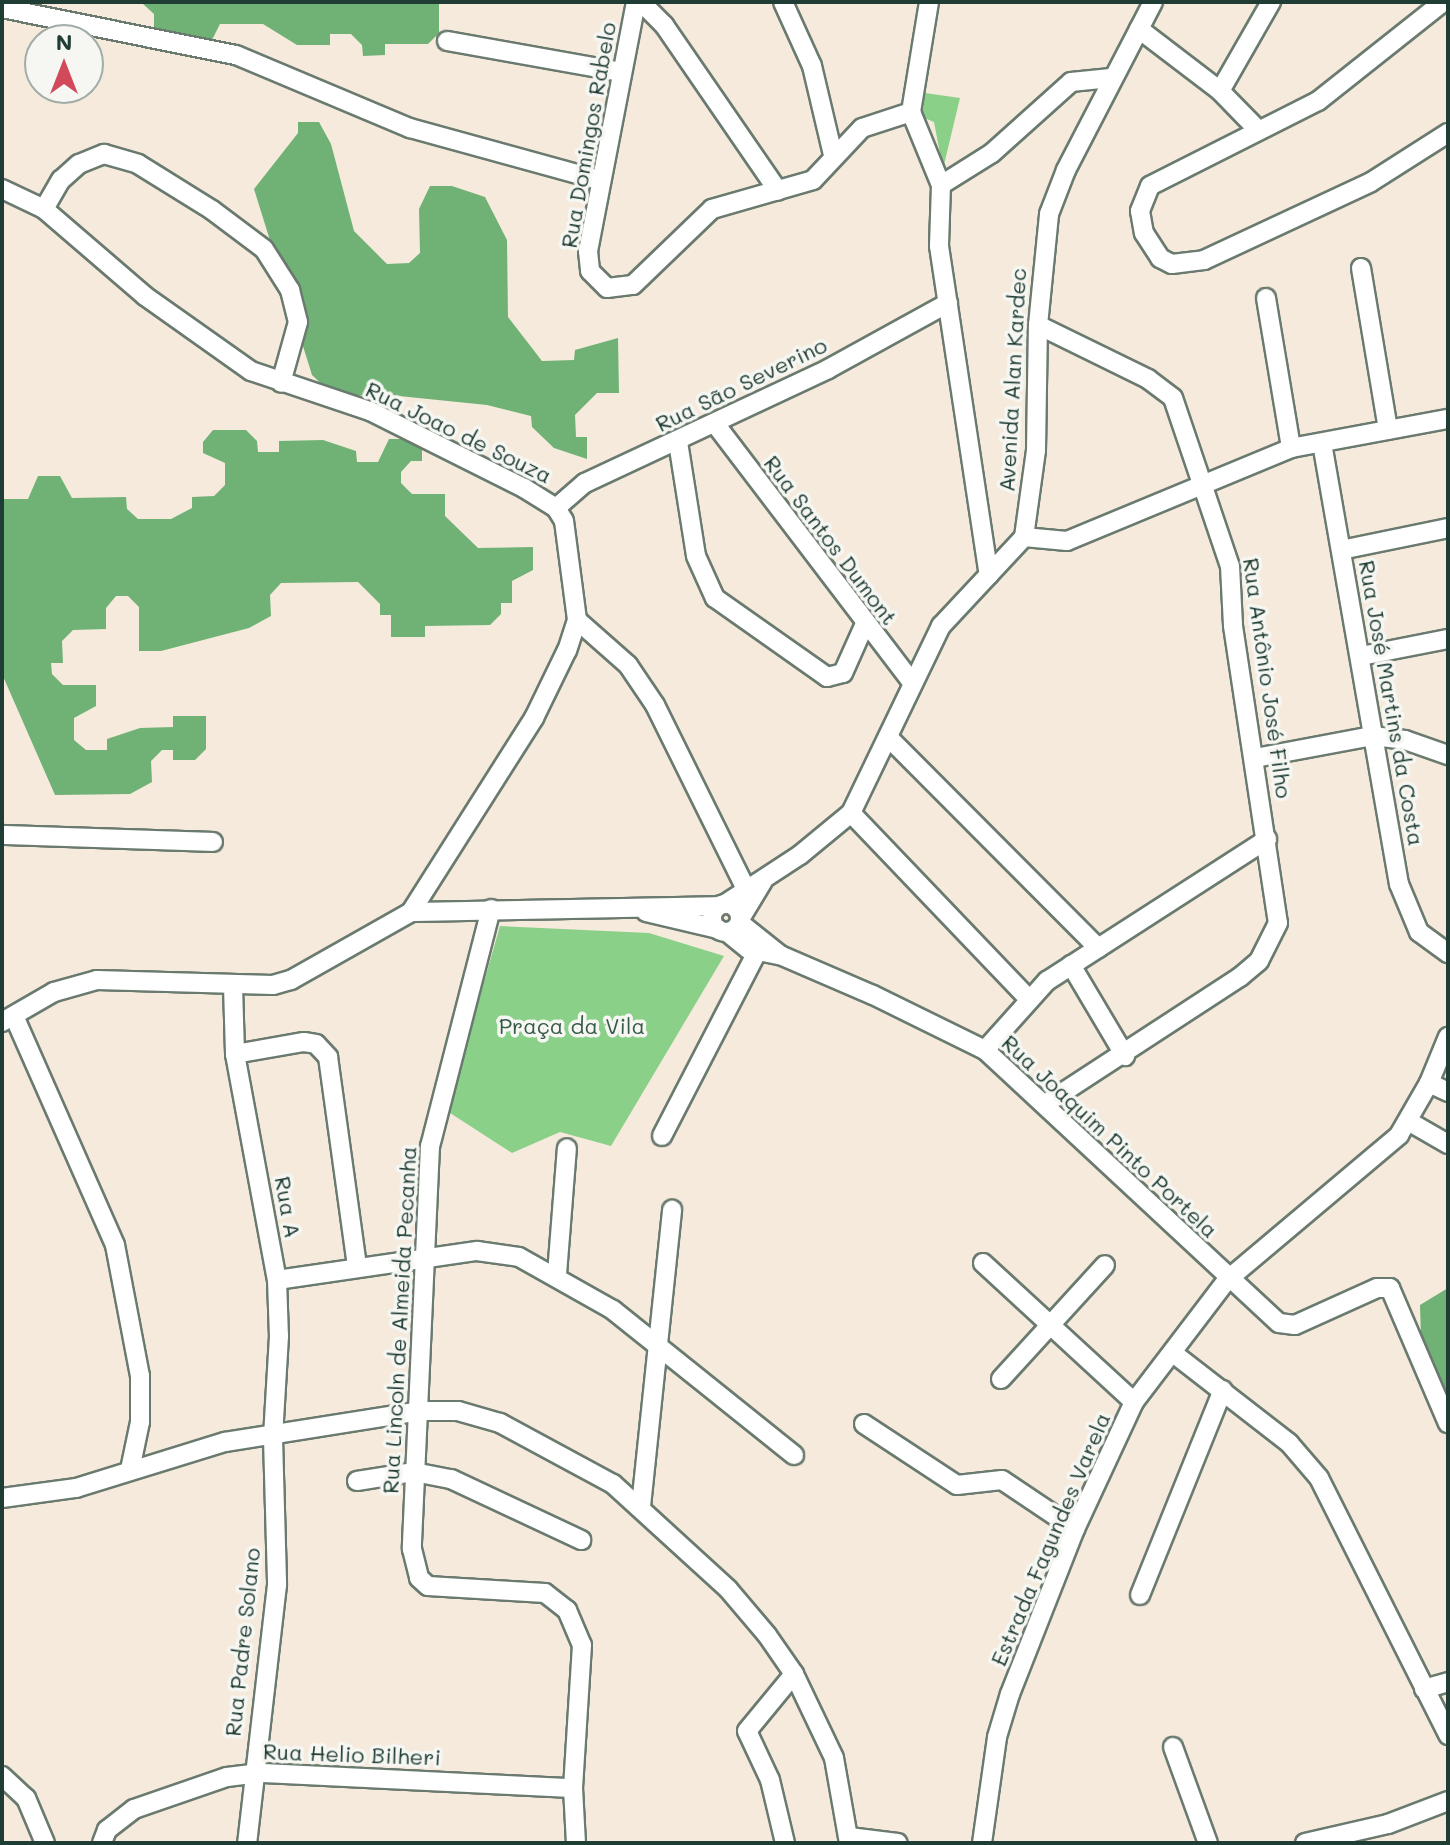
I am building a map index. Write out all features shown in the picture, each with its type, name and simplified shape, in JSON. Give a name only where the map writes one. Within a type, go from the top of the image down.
[{"type":"street","name":"Rua Domingos Rabelo","points":[[638,2],[599,180],[590,271],[607,288],[621,290],[633,285],[712,209],[736,198],[778,191],[813,180],[833,155],[862,128],[911,112]]},
{"type":"street","points":[[638,2],[664,25],[778,191]]},
{"type":"street","points":[[783,2],[812,66],[833,155]]},
{"type":"street","points":[[929,2],[911,112],[941,185],[939,246],[989,575]]},
{"type":"street","points":[[1220,91],[1271,2]]},
{"type":"street","points":[[1443,2],[1318,101],[1150,186],[1140,211],[1144,233],[1160,258],[1185,265],[1204,260],[1371,182],[1448,133]]},
{"type":"street","name":"Avenida Alan Kardec","points":[[1024,537],[1036,450],[1038,325],[1049,214],[1111,78],[1150,3]]},
{"type":"street","points":[[2,8],[236,55],[410,128],[599,180]]},
{"type":"street","points":[[1139,29],[1220,91],[1258,130]]},
{"type":"street","points":[[447,41],[621,72]]},
{"type":"street","points":[[941,185],[992,153],[1071,82],[1111,78]]},
{"type":"street","points":[[44,209],[61,180],[79,164],[104,154],[138,164],[212,210],[264,249],[290,290],[298,322],[281,383]]},
{"type":"street","name":"Rua Joao de Souza","points":[[2,189],[44,209],[199,336],[251,371],[370,411],[556,508],[568,533],[577,620],[534,718],[411,912]]},
{"type":"street","points":[[1361,268],[1388,430]]},
{"type":"street","points":[[1266,298],[1291,448]]},
{"type":"street","name":"Rua São Severino","points":[[556,508],[585,483],[716,425],[948,303]]},
{"type":"street","name":"Rua Antônio José Filho","points":[[1038,325],[1170,392],[1205,484],[1230,566],[1233,626],[1277,897],[1272,943],[1240,977],[1125,1056],[1047,1103]]},
{"type":"street","points":[[722,905],[763,881],[851,813],[941,626],[1024,537],[1067,541],[1291,448],[1448,419]]},
{"type":"street","name":"Rua Santos Dumont","points":[[716,425],[864,626],[912,682]]},
{"type":"street","points":[[678,442],[696,556],[715,598],[827,677],[843,673],[864,626]]},
{"type":"street","name":"Rua José Martins da Costa","points":[[1322,443],[1407,912],[1419,932],[1448,953]]},
{"type":"street","points":[[1341,550],[1448,528]]},
{"type":"street","points":[[577,620],[628,665],[655,705],[746,889]]},
{"type":"street","points":[[1361,656],[1448,639]]},
{"type":"street","points":[[1255,758],[1373,736],[1405,740],[1448,755]]},
{"type":"street","points":[[888,737],[1098,948]]},
{"type":"street","points":[[851,813],[1028,998]]},
{"type":"street","points":[[2,835],[213,842]]},
{"type":"street","points":[[985,1050],[1028,998],[1071,965],[1267,839]]},
{"type":"street","points":[[731,925],[763,881]]},
{"type":"street","points":[[130,1470],[140,1422],[140,1376],[115,1245],[8,1019],[54,992],[97,980],[135,978],[233,986],[291,980],[411,912],[491,909],[643,911],[722,905],[734,906],[731,925]]},
{"type":"street","name":"Rua Lincoln de Almeida Pecanha","points":[[491,909],[430,1146],[422,1256],[420,1411],[414,1472],[412,1549],[424,1584],[545,1593],[567,1610],[582,1645],[573,1788]]},
{"type":"street","points":[[643,911],[731,925]]},
{"type":"street","name":"Rua Joaquim Pinto Portela","points":[[731,925],[757,952],[780,955]]},
{"type":"street","name":"Rua Joaquim Pinto Portela","points":[[731,925],[780,955],[985,1050],[1047,1103],[1227,1280],[1286,1325],[1377,1288],[1390,1288],[1448,1423]]},
{"type":"street","points":[[662,1136],[757,952]]},
{"type":"street","points":[[1071,965],[1125,1056]]},
{"type":"street","name":"Rua A","points":[[233,986],[235,1054],[277,1280],[273,1438]]},
{"type":"street","points":[[235,1054],[304,1042],[316,1044],[328,1057],[357,1265]]},
{"type":"street","name":"Estrada Fagundes Varela","points":[[982,1843],[997,1737],[1075,1529],[1134,1402],[1227,1280],[1381,1151],[1408,1121],[1446,1050]]},
{"type":"street","points":[[1429,1083],[1448,1092]]},
{"type":"street","points":[[1408,1121],[1448,1144]]},
{"type":"street","points":[[557,1274],[567,1148]]},
{"type":"street","points":[[641,1506],[661,1351],[672,1210]]},
{"type":"street","points":[[277,1280],[422,1256],[477,1251],[519,1257],[557,1274],[613,1310],[794,1455]]},
{"type":"street","points":[[983,1263],[1134,1402]]},
{"type":"street","points":[[1001,1379],[1105,1265]]},
{"type":"street","points":[[1173,1353],[1289,1443],[1319,1478],[1448,1735]]},
{"type":"street","points":[[1140,1595],[1223,1390]]},
{"type":"street","points":[[2,1498],[76,1488],[225,1442],[273,1438],[420,1411],[458,1411],[500,1423],[587,1467],[641,1506],[728,1589],[794,1674],[834,1758],[849,1840],[898,1843]]},
{"type":"street","points":[[864,1424],[957,1485],[1002,1480],[1075,1529]]},
{"type":"street","name":"Rua Padre Solano","points":[[247,1843],[251,1774],[277,1585],[273,1438]]},
{"type":"street","points":[[357,1481],[414,1472],[466,1485],[581,1540]]},
{"type":"street","points":[[785,1843],[770,1780],[747,1731],[794,1674]]},
{"type":"street","points":[[1424,1689],[1448,1682]]},
{"type":"street","points":[[1173,1747],[1208,1843]]},
{"type":"street","name":"Rua Helio Bilheri","points":[[102,1843],[107,1830],[134,1809],[251,1774],[573,1788]]},
{"type":"street","points":[[2,1776],[26,1798],[45,1843]]},
{"type":"street","points":[[573,1788],[576,1843]]},
{"type":"street","points":[[1305,1843],[1388,1824],[1448,1801]]},
{"type":"green space","points":[[120,2],[439,2],[439,33],[428,44],[385,44],[385,55],[363,56],[362,45],[351,34],[330,34],[330,45],[297,45],[263,24],[220,24],[209,46],[154,36],[154,14],[143,4]]},
{"type":"green space","points":[[925,93],[960,98],[943,169],[934,122],[922,117]]},
{"type":"green space","points":[[298,122],[319,122],[331,144],[354,231],[387,264],[409,263],[420,253],[419,209],[430,186],[452,186],[485,197],[507,240],[508,317],[542,361],[574,360],[575,350],[618,338],[619,393],[597,393],[575,415],[576,437],[587,437],[587,459],[554,448],[532,427],[531,416],[487,405],[389,395],[334,396],[312,375],[254,189],[298,133]]},
{"type":"green space","points":[[213,430],[246,430],[257,441],[258,452],[279,452],[279,441],[323,440],[356,451],[357,462],[378,462],[389,439],[422,439],[422,461],[411,461],[401,472],[401,483],[412,494],[445,494],[445,516],[478,548],[533,547],[533,570],[512,581],[512,603],[501,603],[501,614],[490,625],[425,626],[425,637],[391,637],[391,615],[380,615],[380,604],[358,582],[281,583],[270,595],[271,616],[249,628],[161,651],[139,651],[139,607],[128,596],[116,596],[106,608],[106,629],[73,630],[62,641],[63,663],[51,663],[52,674],[63,685],[96,685],[96,706],[74,718],[74,740],[86,750],[107,750],[107,739],[140,728],[173,727],[173,716],[206,716],[206,749],[195,760],[173,760],[173,750],[162,750],[151,761],[152,782],[130,794],[55,795],[2,674],[2,499],[28,499],[38,476],[60,476],[72,498],[126,497],[127,509],[138,519],[171,519],[192,508],[192,497],[214,496],[225,485],[225,463],[203,453],[203,442]]},
{"type":"green space","name":"Praça da Vila","points":[[500,926],[649,933],[724,956],[611,1146],[560,1132],[512,1153],[447,1111]]},
{"type":"green space","points":[[1448,1288],[1448,1415],[1421,1338],[1420,1305]]}]
